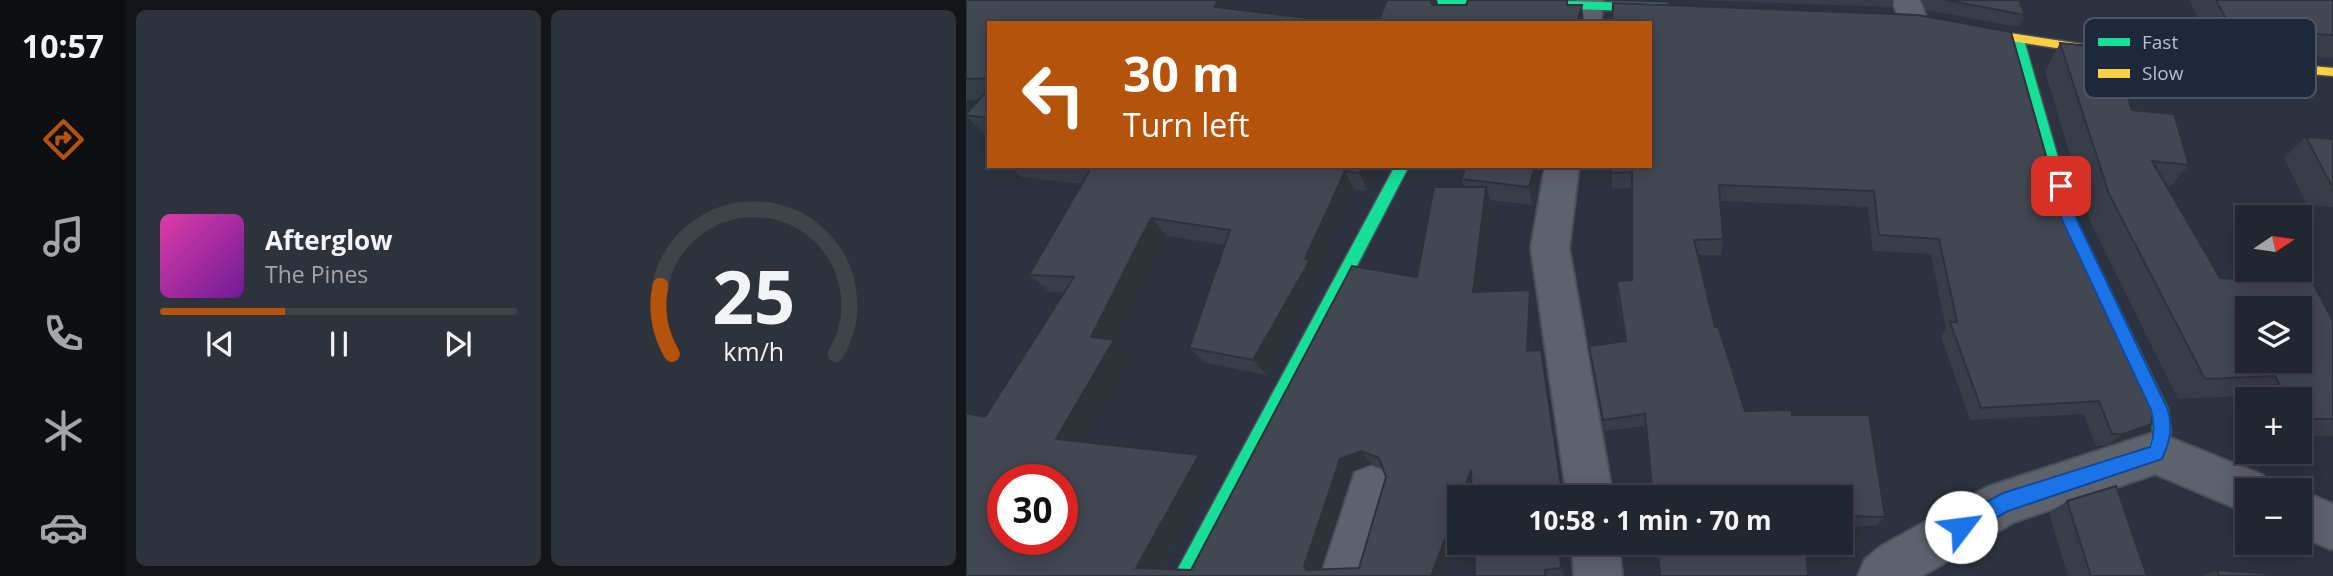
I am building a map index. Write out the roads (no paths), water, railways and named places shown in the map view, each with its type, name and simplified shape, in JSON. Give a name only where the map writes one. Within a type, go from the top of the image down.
[{"type":"street","points":[[1418,0],[1458,12],[1683,9]]},
{"type":"street","points":[[1952,27],[2018,40],[2084,48]]},
{"type":"street","points":[[2018,40],[2069,220],[2159,410],[2163,426],[2162,439],[2156,453]]},
{"type":"street","points":[[1184,576],[1401,168]]},
{"type":"street","points":[[1562,168],[1550,247],[1588,485]]},
{"type":"street","points":[[1882,576],[1896,564],[2003,503],[2156,453],[2235,486]]},
{"type":"street","points":[[1345,576],[1371,488]]},
{"type":"street","points":[[1596,555],[1598,576]]}]
